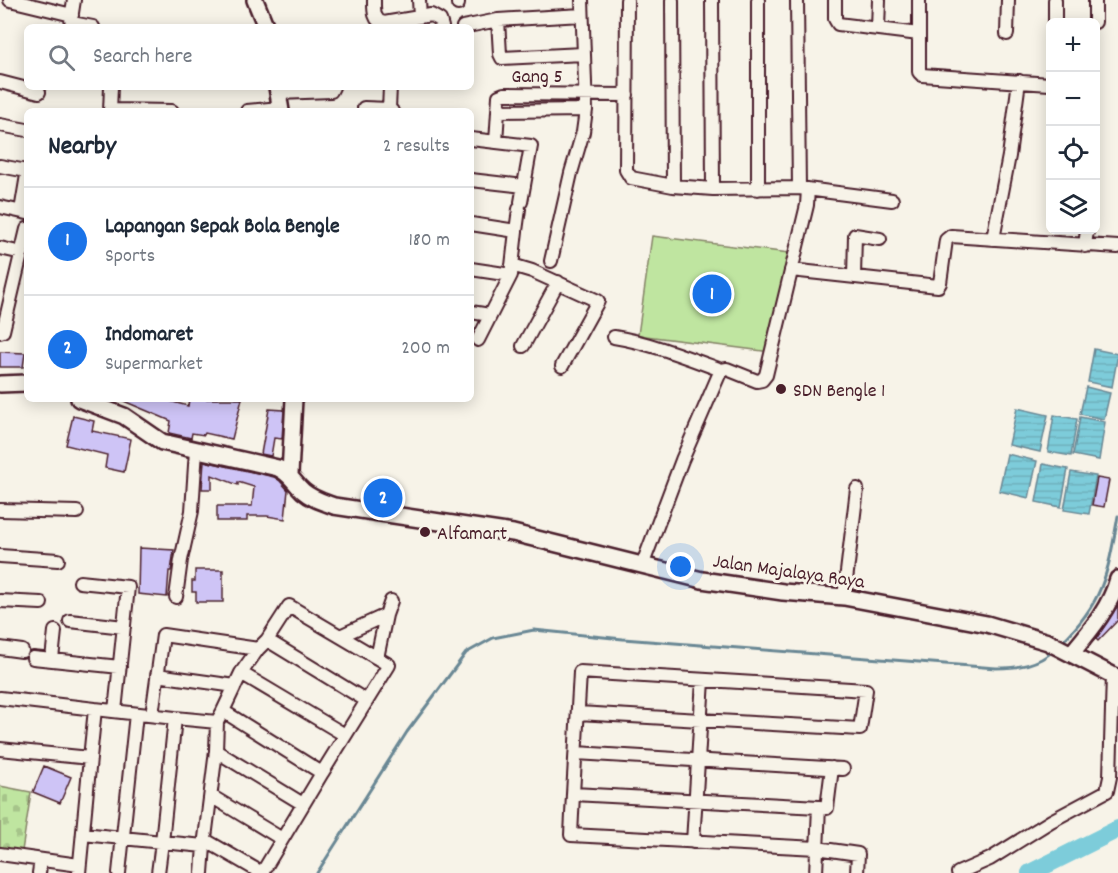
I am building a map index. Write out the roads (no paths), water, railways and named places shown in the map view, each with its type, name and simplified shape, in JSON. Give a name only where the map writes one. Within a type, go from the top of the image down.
[{"type":"street","points":[[10,0],[72,15]]},
{"type":"street","points":[[74,0],[72,23],[77,24]]},
{"type":"street","points":[[255,0],[265,24]]},
{"type":"street","points":[[374,0],[375,16],[380,22],[436,16],[441,24]]},
{"type":"street","points":[[419,0],[420,16]]},
{"type":"street","points":[[551,261],[571,174],[584,132],[586,110],[582,0]]},
{"type":"street","points":[[627,0],[626,170],[634,180],[713,189],[804,188],[892,200]]},
{"type":"street","points":[[672,0],[673,186]]},
{"type":"street","points":[[712,0],[713,189]]},
{"type":"street","points":[[758,0],[758,189]]},
{"type":"street","points":[[614,338],[655,346],[757,381],[765,378],[807,205],[804,188],[797,0]]},
{"type":"street","points":[[835,0],[836,23],[919,34]]},
{"type":"street","points":[[878,29],[879,0]]},
{"type":"street","points":[[919,0],[919,72],[922,75],[1046,84]]},
{"type":"street","points":[[1007,34],[1008,0]]},
{"type":"street","points":[[1055,0],[1055,18]]},
{"type":"street","points":[[1095,0],[1095,18]]},
{"type":"street","points":[[474,25],[498,20],[582,15]]},
{"type":"street","points":[[498,20],[502,58],[583,54]]},
{"type":"street","points":[[993,239],[1009,156],[1019,81]]},
{"type":"street","points":[[0,82],[24,89]]},
{"type":"street","points":[[28,90],[39,93]]},
{"type":"street","points":[[110,108],[111,90]]},
{"type":"street","points":[[256,108],[279,100],[332,90]]},
{"type":"street","points":[[390,90],[390,108]]},
{"type":"street","name":"Gang 5","points":[[496,142],[499,96],[504,94],[585,95]]},
{"type":"street","points":[[585,95],[627,95]]},
{"type":"street","points":[[498,111],[586,110]]},
{"type":"street","points":[[0,124],[24,129]]},
{"type":"street","points":[[474,139],[531,146],[516,231],[512,270],[478,340]]},
{"type":"street","points":[[0,166],[24,172]]},
{"type":"street","points":[[474,180],[524,186]]},
{"type":"street","points":[[0,207],[24,212]]},
{"type":"street","points":[[474,224],[516,231]]},
{"type":"street","points":[[1085,246],[1086,234]]},
{"type":"street","points":[[854,277],[855,235],[880,239]]},
{"type":"street","points":[[791,270],[938,286],[945,242],[953,236],[1118,247]]},
{"type":"street","points":[[0,332],[3,331],[6,292],[24,243]]},
{"type":"street","points":[[0,248],[22,253]]},
{"type":"street","points":[[474,269],[532,271],[598,301],[562,366]]},
{"type":"street","points":[[524,346],[558,282]]},
{"type":"street","points":[[474,312],[490,315]]},
{"type":"street","points":[[642,566],[678,470],[722,370]]},
{"type":"street","points":[[0,384],[24,380]]},
{"type":"street","name":"Jalan Majalaya Raya","points":[[87,402],[124,416],[162,441],[268,465],[290,474],[300,489],[309,496],[334,507],[513,533],[642,566],[741,586],[844,597],[987,624],[1048,642],[1115,677]]},
{"type":"street","points":[[290,474],[294,402]]},
{"type":"street","points":[[176,597],[181,560],[192,511],[196,450]]},
{"type":"street","points":[[844,597],[857,489]]},
{"type":"street","points":[[0,510],[77,512]]},
{"type":"street","points":[[0,556],[58,560]]},
{"type":"street","points":[[1068,653],[1101,616],[1115,591],[1118,579]]},
{"type":"street","points":[[80,582],[128,587],[115,711]]},
{"type":"street","points":[[0,601],[41,603]]},
{"type":"street","points":[[377,658],[391,601]]},
{"type":"street","points":[[83,834],[162,842],[204,843],[262,873],[389,665],[289,606],[241,673],[220,716],[204,843],[202,873]]},
{"type":"street","points":[[340,636],[386,615]]},
{"type":"street","points":[[70,621],[124,627]]},
{"type":"street","points":[[52,660],[55,631]]},
{"type":"street","points":[[153,715],[163,635],[262,644],[367,700]]},
{"type":"street","points":[[0,648],[52,660],[120,667]]},
{"type":"street","points":[[578,713],[861,729],[866,690],[580,672],[573,794],[571,835],[817,848],[858,854],[857,873]]},
{"type":"street","points":[[241,673],[345,735]]},
{"type":"street","points":[[158,675],[235,686]]},
{"type":"street","points":[[958,873],[990,859],[1051,821],[1107,791],[1110,777],[1115,677]]},
{"type":"street","points":[[693,842],[703,680]]},
{"type":"street","points":[[0,698],[175,718],[220,716],[322,773]]},
{"type":"street","points":[[1,847],[0,853],[40,867],[79,869],[95,710]]},
{"type":"street","points":[[119,873],[136,714]]},
{"type":"street","points":[[158,873],[175,718]]},
{"type":"street","points":[[0,749],[90,758]]},
{"type":"street","points":[[216,751],[303,804]]},
{"type":"street","points":[[573,794],[827,808],[837,769],[576,753]]},
{"type":"street","points":[[211,796],[282,839]]},
{"type":"street","points":[[816,873],[819,807]]},
{"type":"water","points":[[1094,349],[1118,354],[1112,387],[1088,382]]},
{"type":"water","points":[[1086,387],[1110,393],[1104,419],[1080,414]]},
{"type":"water","points":[[1017,408],[1048,415],[1040,452],[1009,445]]},
{"type":"water","points":[[1054,415],[1077,419],[1071,456],[1048,452]]},
{"type":"water","points":[[1080,417],[1105,422],[1099,460],[1073,455]]},
{"type":"water","points":[[1007,454],[1037,461],[1029,498],[999,491]]},
{"type":"water","points":[[1043,464],[1068,469],[1061,507],[1036,502]]},
{"type":"water","points":[[1071,472],[1096,476],[1089,514],[1064,510]]},
{"type":"waterway","points":[[1061,643],[1087,614],[1102,585],[1118,516]]},
{"type":"waterway","points":[[317,873],[407,732],[466,653],[493,638],[534,630],[996,668],[1027,665],[1054,650]]},
{"type":"waterway","points":[[1030,873],[1118,829]]},
{"type":"place","name":"Lapangan Sepak Bola Bengle","points":[[712,294]]},
{"type":"place","name":"SDN Bengle 1","points":[[781,389]]},
{"type":"place","name":"Indomaret","points":[[383,498]]},
{"type":"place","name":"Alfamart","points":[[425,532]]}]
